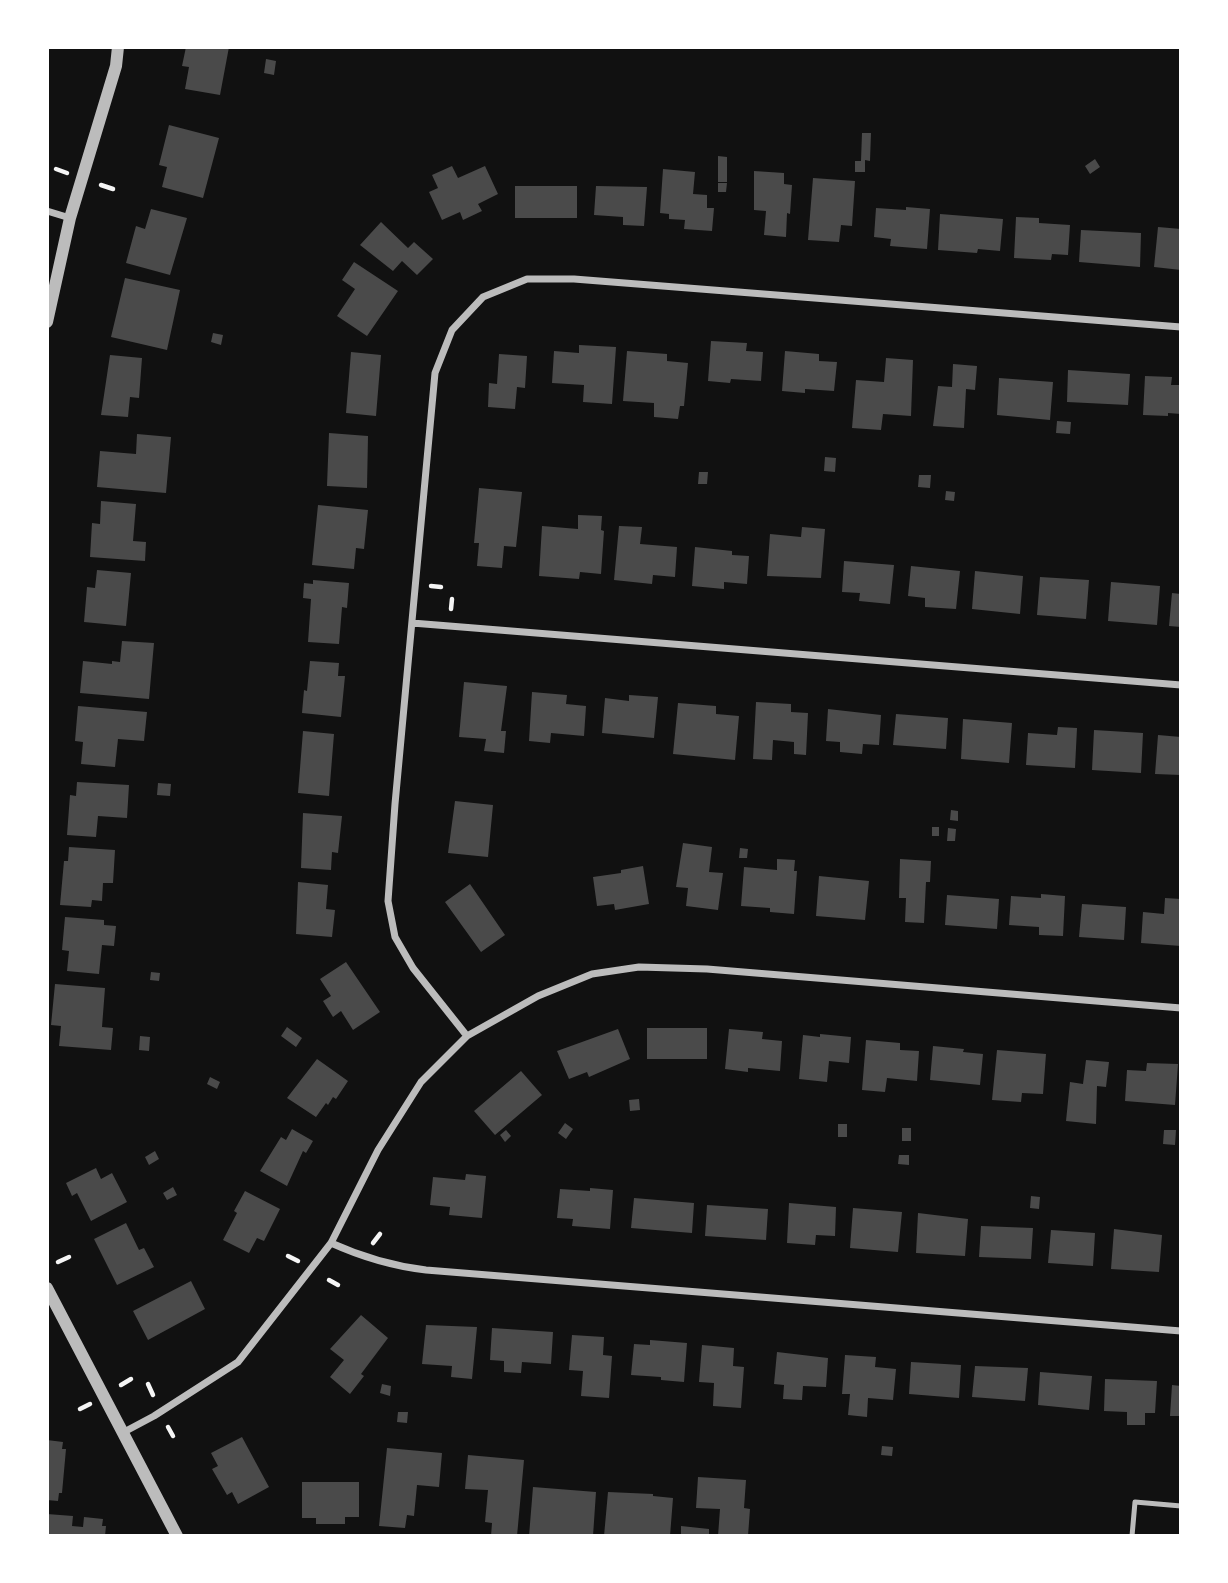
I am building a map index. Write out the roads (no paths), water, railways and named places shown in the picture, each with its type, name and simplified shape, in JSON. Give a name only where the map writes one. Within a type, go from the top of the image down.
[{"type":"street","points":[[47,322],[70,218],[116,66],[118,47]]},
{"type":"street","points":[[47,211],[70,218]]},
{"type":"street","points":[[467,1036],[413,968],[396,937],[388,901],[435,373],[452,330],[483,297],[527,279],[574,279],[1181,327]]},
{"type":"street","points":[[412,623],[1181,685]]},
{"type":"street","points":[[124,1432],[238,1362],[331,1243],[378,1150],[421,1082],[467,1036],[538,996],[592,974],[639,967],[707,969],[1181,1008]]},
{"type":"street","points":[[331,1243],[374,1261],[426,1270],[1181,1331]]},
{"type":"street","points":[[47,1288],[177,1536]]},
{"type":"lane","points":[[1132,1536],[1135,1502],[1181,1506]]}]
